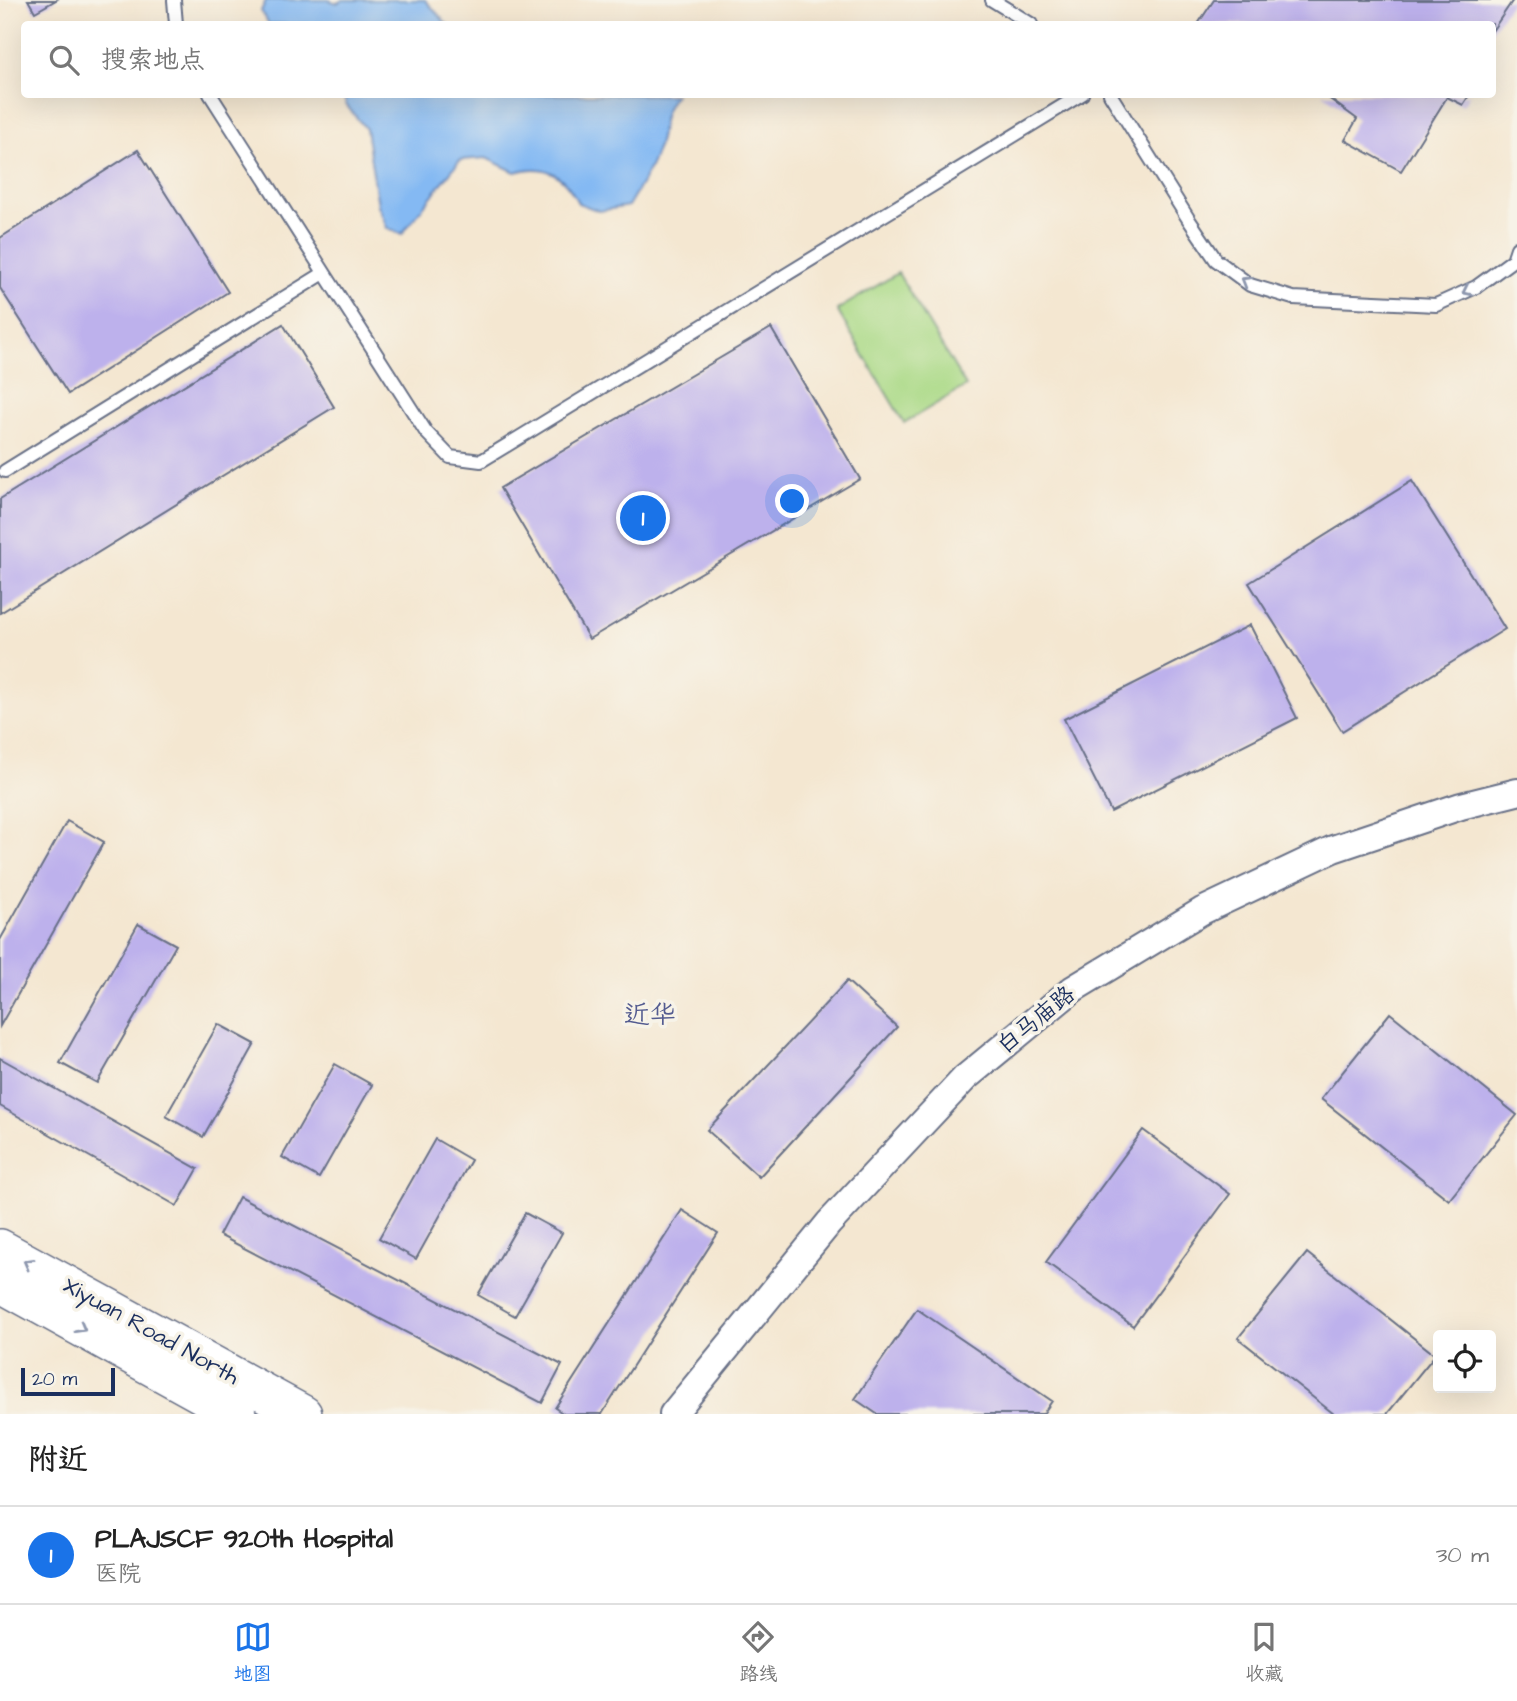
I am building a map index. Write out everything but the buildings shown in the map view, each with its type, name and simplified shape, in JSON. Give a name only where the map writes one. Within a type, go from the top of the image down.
[{"type":"main road","name":"Xiyuan Road North","points":[[0,1248],[303,1414]]},
{"type":"main road","name":"Xiyuan Road North","points":[[0,1283],[237,1414]]},
{"type":"street","name":"白马庙路","points":[[673,1414],[829,1223],[965,1077],[1073,989],[1202,911],[1333,849],[1461,806],[1517,792]]},
{"type":"lane","points":[[174,0],[176,21]]},
{"type":"lane","points":[[992,0],[1026,21]]},
{"type":"lane","points":[[213,98],[426,432],[450,457],[481,461],[1075,98]]},
{"type":"lane","points":[[1113,98],[1216,260],[1250,285],[1293,298],[1436,305],[1476,287],[1513,260],[1517,248]]},
{"type":"lane","points":[[5,471],[324,273]]},
{"type":"green space","points":[[898,273],[966,386],[904,423],[837,310]]},
{"type":"water","points":[[266,0],[329,0],[337,3],[343,0],[425,0],[444,21],[267,21],[261,11]]},
{"type":"water","points":[[344,98],[673,98],[664,115],[652,162],[628,206],[599,211],[578,203],[560,178],[545,170],[515,172],[486,158],[460,160],[402,234],[387,228],[378,205],[366,129],[347,106]]},
{"type":"place","name":"PLAJSCF 920th Hospital","points":[[643,518]]},
{"type":"district","name":"近华","points":[[650,1015]]}]
